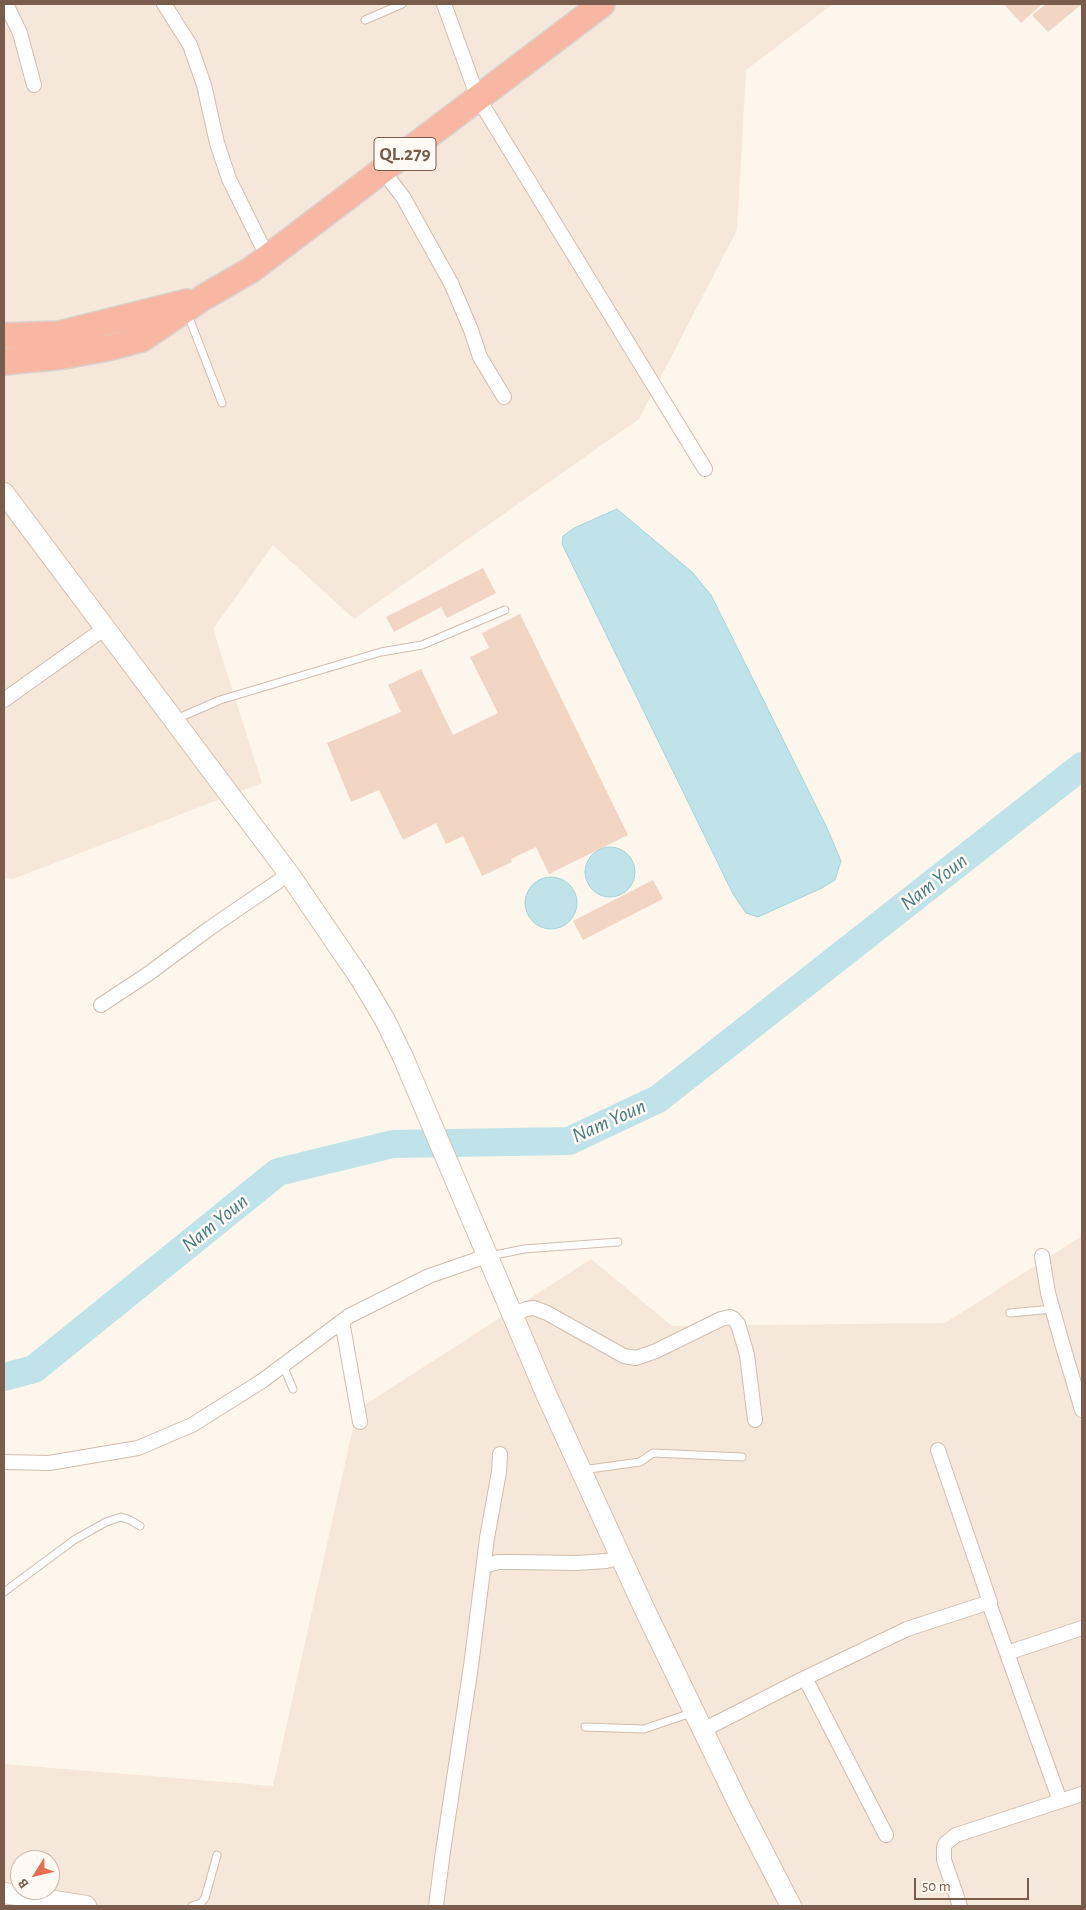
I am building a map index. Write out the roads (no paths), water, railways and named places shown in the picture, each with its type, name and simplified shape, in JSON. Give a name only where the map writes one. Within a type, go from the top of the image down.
[{"type":"highway","name":"QL.279","points":[[4,362],[64,356],[108,348],[142,339],[191,303],[251,270],[268,258],[602,4]]},
{"type":"highway","name":"QL.279","points":[[4,336],[59,334],[191,303]]},
{"type":"street","points":[[6,4],[20,33],[34,85]]},
{"type":"street","points":[[164,4],[190,45],[204,85],[217,143],[229,179],[268,258]]},
{"type":"street","points":[[444,4],[478,98],[705,469]]},
{"type":"street","points":[[383,171],[403,197],[451,283],[480,357],[504,397]]},
{"type":"street","points":[[4,493],[289,874],[360,978],[385,1020],[404,1057],[547,1396],[644,1608],[791,1906]]},
{"type":"street","points":[[4,700],[105,628]]},
{"type":"street","points":[[101,1005],[289,874]]},
{"type":"street","points":[[4,1462],[49,1462],[138,1448],[192,1425],[262,1382],[342,1321],[373,1303],[484,1250]]},
{"type":"street","points":[[1042,1256],[1053,1309],[1082,1410]]},
{"type":"street","points":[[512,1314],[534,1308],[624,1356],[636,1358],[656,1351],[721,1319],[730,1317],[738,1324],[747,1355],[755,1420]]},
{"type":"street","points":[[342,1321],[360,1422]]},
{"type":"street","points":[[938,1450],[1060,1801]]},
{"type":"street","points":[[436,1906],[442,1851],[471,1666],[484,1566],[500,1472],[500,1454]]},
{"type":"street","points":[[484,1566],[498,1562],[576,1563],[606,1561],[622,1557]]},
{"type":"street","points":[[703,1730],[805,1678],[907,1630],[990,1602]]},
{"type":"street","points":[[1007,1653],[1082,1628]]},
{"type":"street","points":[[805,1678],[886,1835]]},
{"type":"street","points":[[960,1906],[944,1860],[944,1847],[946,1843],[956,1835],[1082,1794]]},
{"type":"street","points":[[4,1893],[86,1906]]},
{"type":"lane","points":[[365,20],[402,4]]},
{"type":"lane","points":[[191,303],[222,403]]},
{"type":"lane","points":[[174,720],[220,700],[381,652],[422,646],[505,610]]},
{"type":"lane","points":[[484,1250],[618,1242]]},
{"type":"lane","points":[[1010,1313],[1053,1309]]},
{"type":"lane","points":[[283,1365],[293,1389]]},
{"type":"lane","points":[[582,1470],[640,1462],[653,1453],[742,1457]]},
{"type":"lane","points":[[4,1592],[74,1540],[106,1522],[121,1517],[140,1526]]},
{"type":"lane","points":[[585,1727],[644,1729],[694,1712]]},
{"type":"lane","points":[[192,1906],[201,1903],[205,1898],[216,1855]]},
{"type":"water","points":[[617,509],[692,572],[711,595],[827,828],[841,861],[835,880],[822,888],[758,917],[746,913],[733,894],[562,544],[563,536],[574,528]]},
{"type":"water","points":[[610,847],[628,854],[635,872],[628,890],[610,897],[592,890],[585,872],[592,854]]},
{"type":"water","points":[[551,877],[561,879],[569,885],[575,893],[577,903],[575,913],[569,921],[561,927],[551,929],[541,927],[533,921],[527,913],[525,903],[527,893],[533,885],[541,879]]},
{"type":"waterway","name":"Nam Youn","points":[[4,1377],[34,1369],[278,1172],[393,1144],[569,1141],[658,1099],[1082,766]]}]
